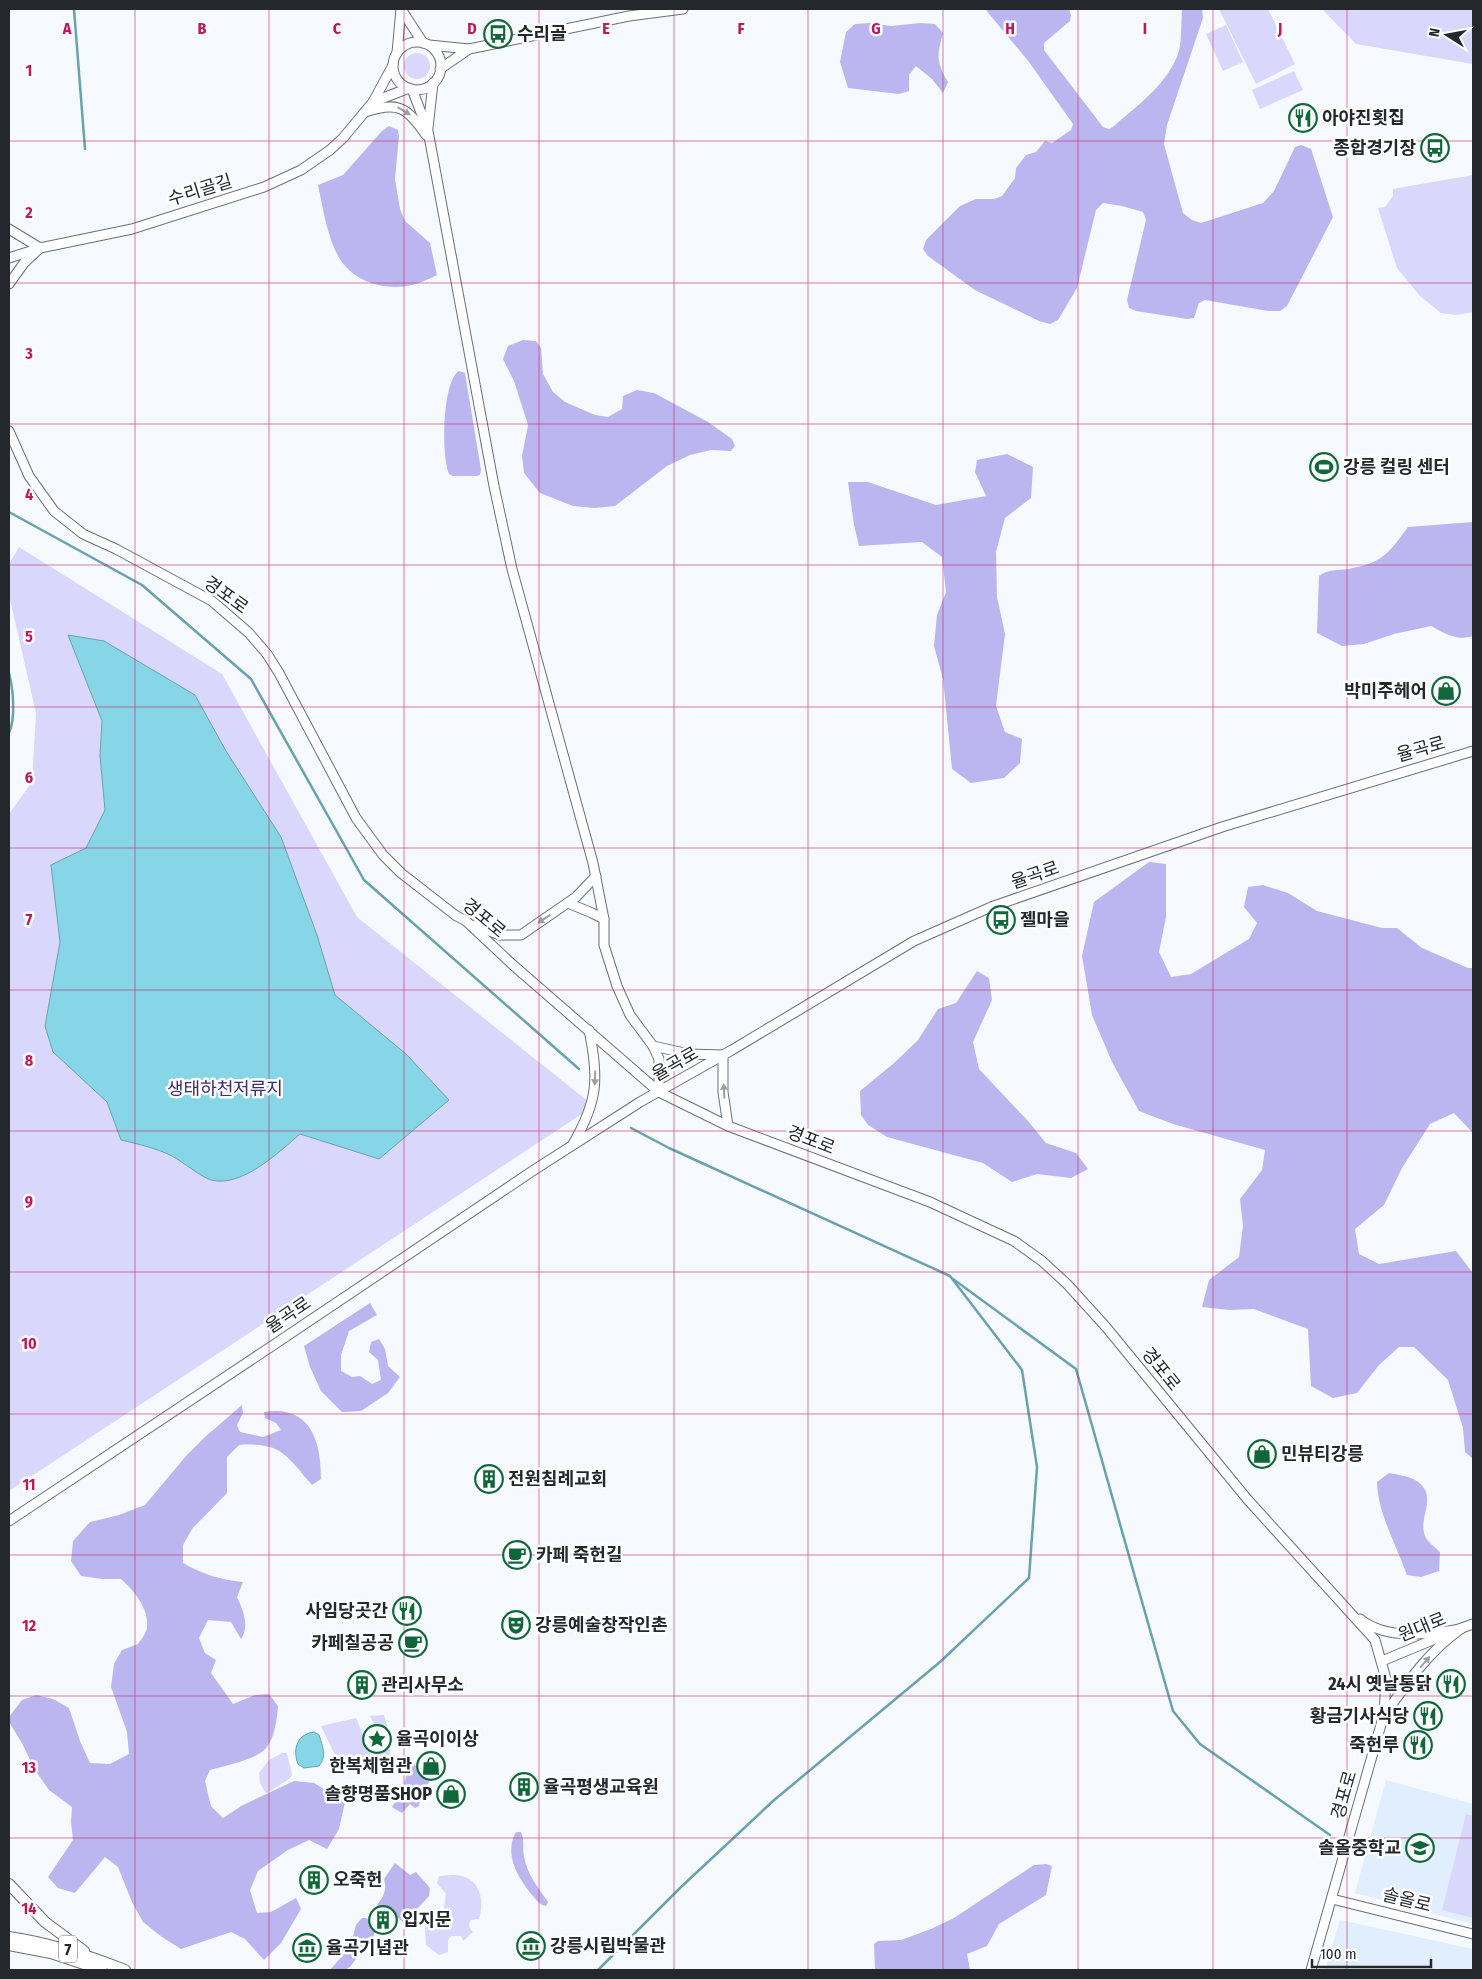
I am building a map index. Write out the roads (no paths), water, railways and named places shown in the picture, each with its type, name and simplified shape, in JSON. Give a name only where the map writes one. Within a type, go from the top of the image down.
[{"type":"main road","points":[[9,1884],[45,1922],[93,1958]]},
{"type":"main road","name":"7","points":[[9,1937],[52,1945],[125,1970]]},
{"type":"main road","name":"7","points":[[9,1945],[51,1953],[102,1970]]},
{"type":"street","points":[[401,9],[426,44],[437,53],[440,59],[440,69],[433,83],[428,131]]},
{"type":"street","points":[[401,9],[397,53],[393,65],[395,75],[398,81],[410,88],[422,89],[433,83]]},
{"type":"street","points":[[397,53],[408,43],[469,48],[630,16],[683,9]]},
{"type":"street","points":[[440,69],[469,48]]},
{"type":"street","name":"수리골길","points":[[9,258],[40,248],[132,229],[264,187],[301,170],[330,150],[365,112],[373,102],[393,65]]},
{"type":"street","points":[[410,88],[428,131],[494,486],[512,569],[596,876],[604,920],[604,946],[617,986],[630,1014],[653,1046],[659,1059],[659,1092]]},
{"type":"street","name":"수리골길","points":[[373,102],[410,88]]},
{"type":"street","points":[[365,112],[382,107],[396,106],[407,111],[430,142]]},
{"type":"street","points":[[9,229],[40,248],[24,264],[9,284]]},
{"type":"street","name":"경포로","points":[[9,431],[29,476],[54,511],[83,534],[116,549],[212,601],[248,633],[267,654],[356,818],[370,838],[401,873],[455,915],[466,921],[513,965],[659,1092],[728,1126],[930,1202],[1014,1241],[1042,1261],[1106,1327],[1248,1500],[1375,1640],[1386,1679],[1384,1714],[1311,1970]]},
{"type":"street","name":"율곡로","points":[[9,1521],[534,1170],[640,1102],[723,1055],[914,941],[991,907],[1223,830],[1473,751]]},
{"type":"street","points":[[466,921],[488,932],[500,935],[521,935],[581,893],[596,876]]},
{"type":"street","points":[[568,903],[604,920]]},
{"type":"street","points":[[572,1146],[585,1123],[595,1087],[595,1065],[588,1030]]},
{"type":"street","points":[[653,1046],[689,1054],[723,1055],[723,1092],[728,1126]]},
{"type":"street","points":[[1341,1604],[1366,1624],[1392,1633],[1424,1635],[1461,1629]]},
{"type":"street","name":"원대로","points":[[1382,1661],[1473,1624]]},
{"type":"street","points":[[1384,1714],[1425,1662],[1446,1640],[1461,1629]]},
{"type":"street","name":"솔올로","points":[[1332,1899],[1473,1934]]},
{"type":"waterway","points":[[74,9],[85,149]]},
{"type":"waterway","points":[[9,512],[142,585],[251,679],[364,880],[579,1069]]},
{"type":"waterway","points":[[9,673],[13,695],[13,719],[9,733]]},
{"type":"waterway","points":[[598,1970],[680,1888],[773,1801],[940,1662],[1029,1578],[1037,1467],[1022,1370],[950,1276],[669,1148],[631,1128]]},
{"type":"waterway","points":[[953,1279],[1076,1369],[1173,1711],[1200,1744],[1330,1835]]},
{"type":"place","name":"수리골","points":[[498,34]]},
{"type":"place","name":"아야진횟집","points":[[1303,118]]},
{"type":"place","name":"종합경기장","points":[[1435,148]]},
{"type":"place","name":"강릉 컬링 센터","points":[[1324,467]]},
{"type":"place","name":"박미주헤어","points":[[1446,691]]},
{"type":"place","name":"젤마을","points":[[1001,920]]},
{"type":"place","name":"민뷰티강릉","points":[[1262,1454]]},
{"type":"place","name":"전원침례교회","points":[[489,1479]]},
{"type":"place","name":"카페 죽헌길","points":[[517,1555]]},
{"type":"place","name":"사임당곳간","points":[[407,1611]]},
{"type":"place","name":"강릉예술창작인촌","points":[[516,1625]]},
{"type":"place","name":"카페칠공공","points":[[413,1643]]},
{"type":"place","name":"24시 옛날통닭","points":[[1451,1684]]},
{"type":"place","name":"관리사무소","points":[[362,1685]]},
{"type":"place","name":"황금기사식당","points":[[1428,1716]]},
{"type":"place","name":"율곡이이상","points":[[377,1739]]},
{"type":"place","name":"죽헌루","points":[[1418,1745]]},
{"type":"place","name":"한복체험관","points":[[431,1766]]},
{"type":"place","name":"율곡평생교육원","points":[[524,1787]]},
{"type":"place","name":"솔향명품SHOP","points":[[451,1794]]},
{"type":"place","name":"솔올중학교","points":[[1420,1848]]},
{"type":"place","name":"오죽헌","points":[[314,1880]]},
{"type":"place","name":"입지문","points":[[383,1920]]},
{"type":"place","name":"강릉시립박물관","points":[[531,1946]]},
{"type":"place","name":"율곡기념관","points":[[307,1948]]},
{"type":"park label","name":"생태하천저류지","points":[[225,1089]]}]
